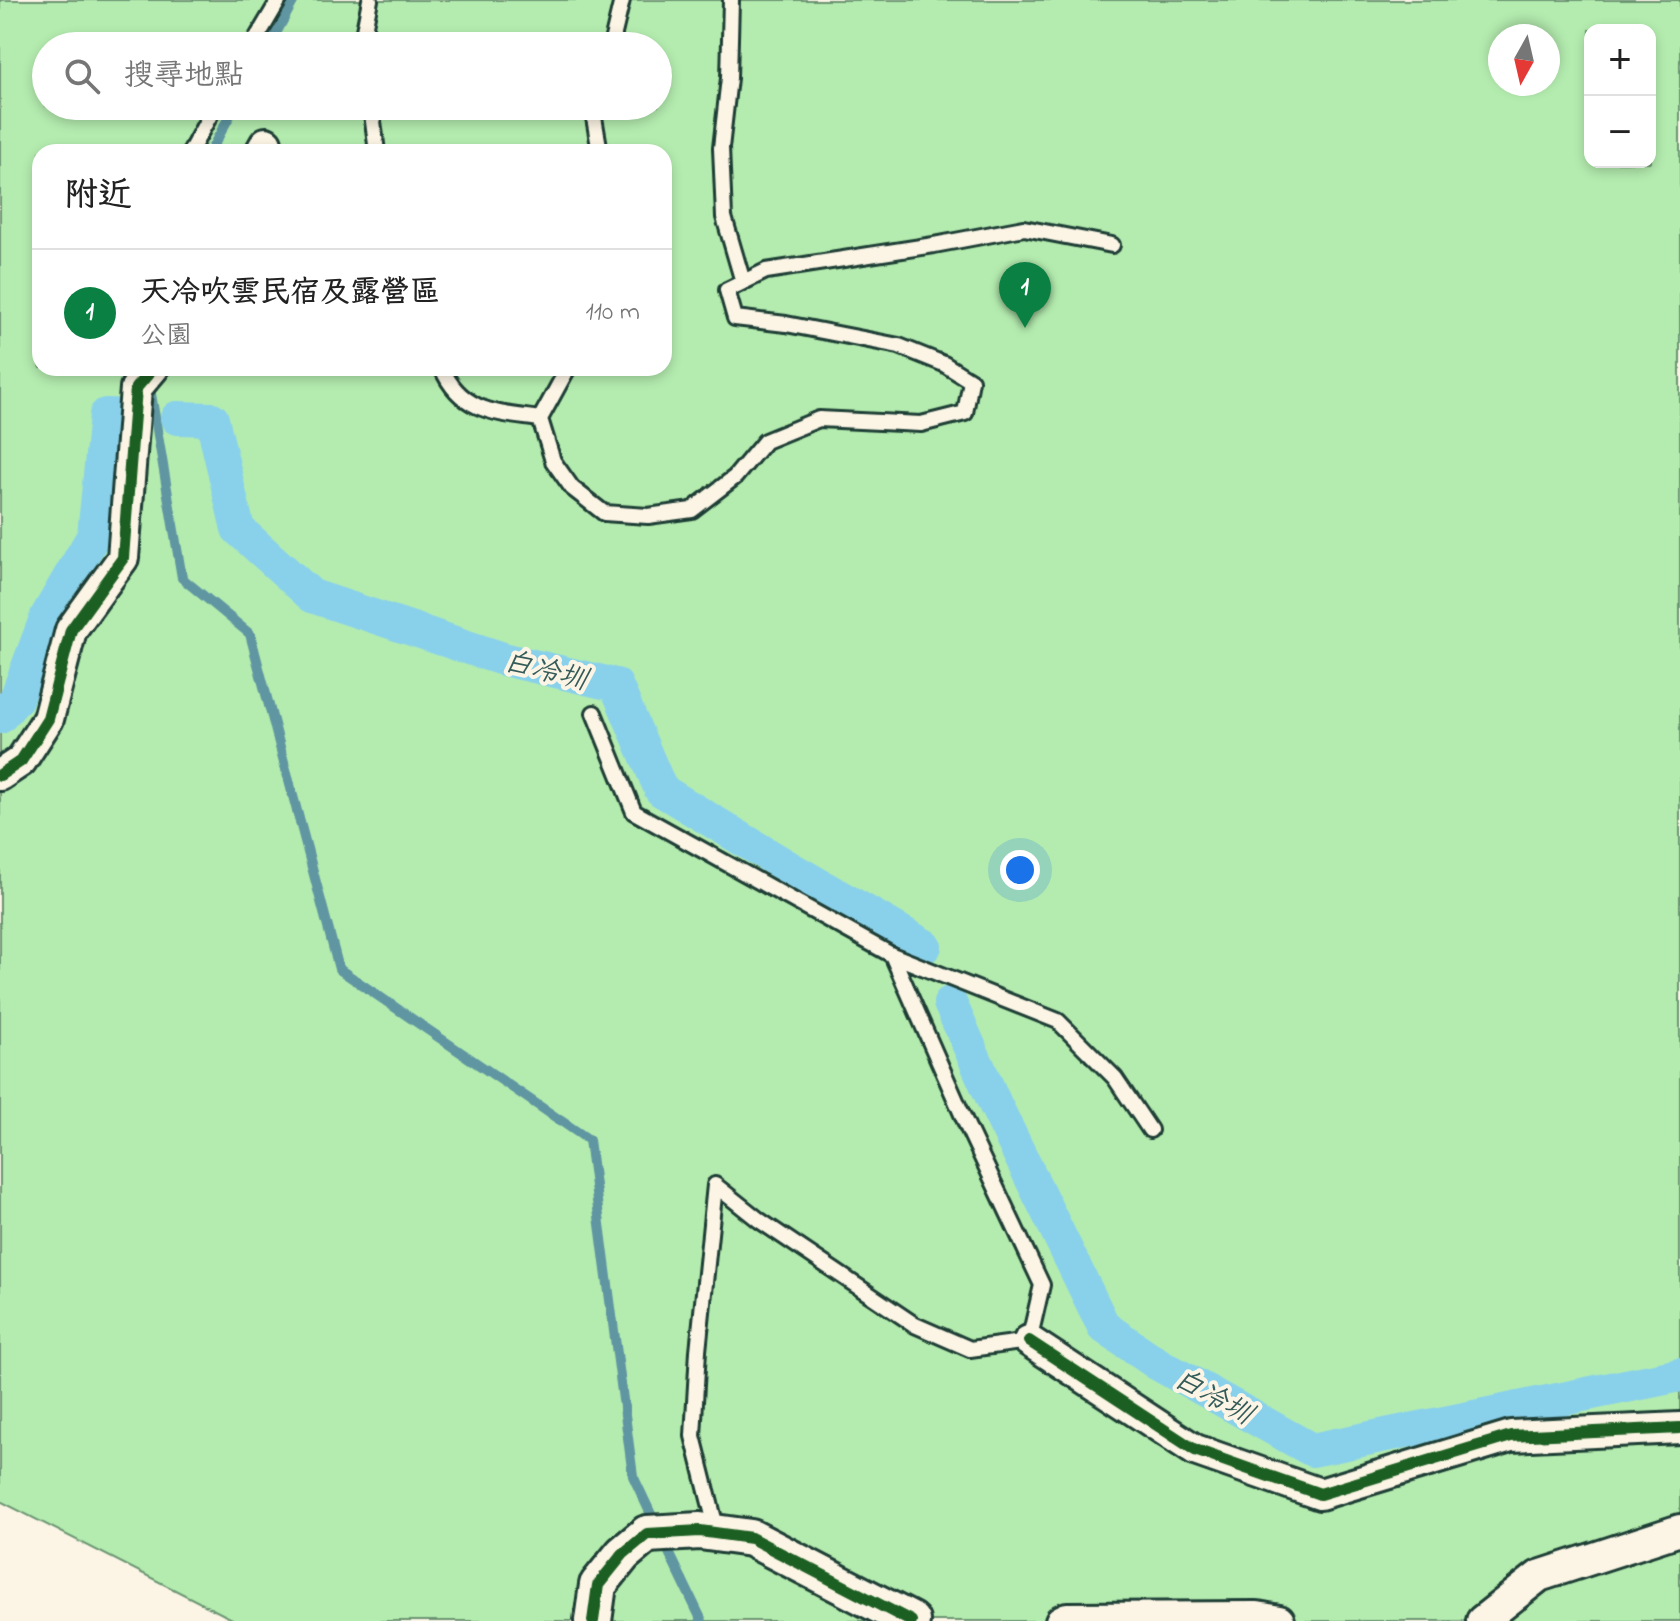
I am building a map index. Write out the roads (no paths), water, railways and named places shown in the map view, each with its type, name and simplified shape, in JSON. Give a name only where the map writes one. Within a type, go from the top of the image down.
[{"type":"street","points":[[0,775],[21,761],[48,719],[71,630],[123,558],[140,376]]},
{"type":"street","points":[[1029,1341],[1195,1450],[1320,1494],[1511,1436],[1680,1428]]},
{"type":"street","points":[[1482,1621],[1539,1576],[1680,1530]]},
{"type":"street","points":[[593,1621],[598,1585],[623,1554],[682,1533],[751,1538],[911,1621]]},
{"type":"street","points":[[1061,1621],[1067,1618],[1225,1617],[1279,1621]]},
{"type":"lane","points":[[260,32],[279,0]]},
{"type":"lane","points":[[364,32],[370,0]]},
{"type":"lane","points":[[614,32],[622,0]]},
{"type":"lane","points":[[731,0],[729,78],[721,148],[724,217],[743,282]]},
{"type":"lane","points":[[194,144],[207,120]]},
{"type":"lane","points":[[373,120],[376,144]]},
{"type":"lane","points":[[594,120],[599,144]]},
{"type":"lane","points":[[564,376],[540,419],[553,461],[572,488],[604,513],[648,516],[692,510],[735,477],[765,441],[819,419],[921,424],[965,413],[971,381],[944,364],[899,346],[786,324],[735,318],[727,290],[766,271],[1024,228],[1112,245]]},
{"type":"lane","points":[[445,376],[478,409],[540,419]]},
{"type":"lane","points":[[594,713],[634,812],[892,955],[1058,1021],[1115,1078],[1150,1130]]},
{"type":"lane","points":[[682,1533],[715,1185],[759,1220],[915,1325],[970,1349],[1029,1341],[1042,1285],[968,1128],[892,955]]},
{"type":"waterway","points":[[277,32],[294,0]]},
{"type":"waterway","points":[[214,144],[227,120]]},
{"type":"waterway","points":[[149,382],[182,578],[250,634],[339,969],[589,1140],[633,1476],[657,1527]]},
{"type":"waterway","name":"白冷圳","points":[[0,717],[16,699],[47,616],[94,535],[106,415],[133,416]]},
{"type":"waterway","name":"白冷圳","points":[[177,418],[212,419],[238,529],[312,596],[503,659],[616,685],[661,790],[925,946]]},
{"type":"waterway","name":"白冷圳","points":[[950,1003],[995,1104],[1104,1327],[1158,1364],[1312,1450],[1680,1375]]},
{"type":"waterway","points":[[664,1542],[702,1621]]},
{"type":"place","name":"天冷吹雲民宿及露營區","points":[[1025,328]]}]
